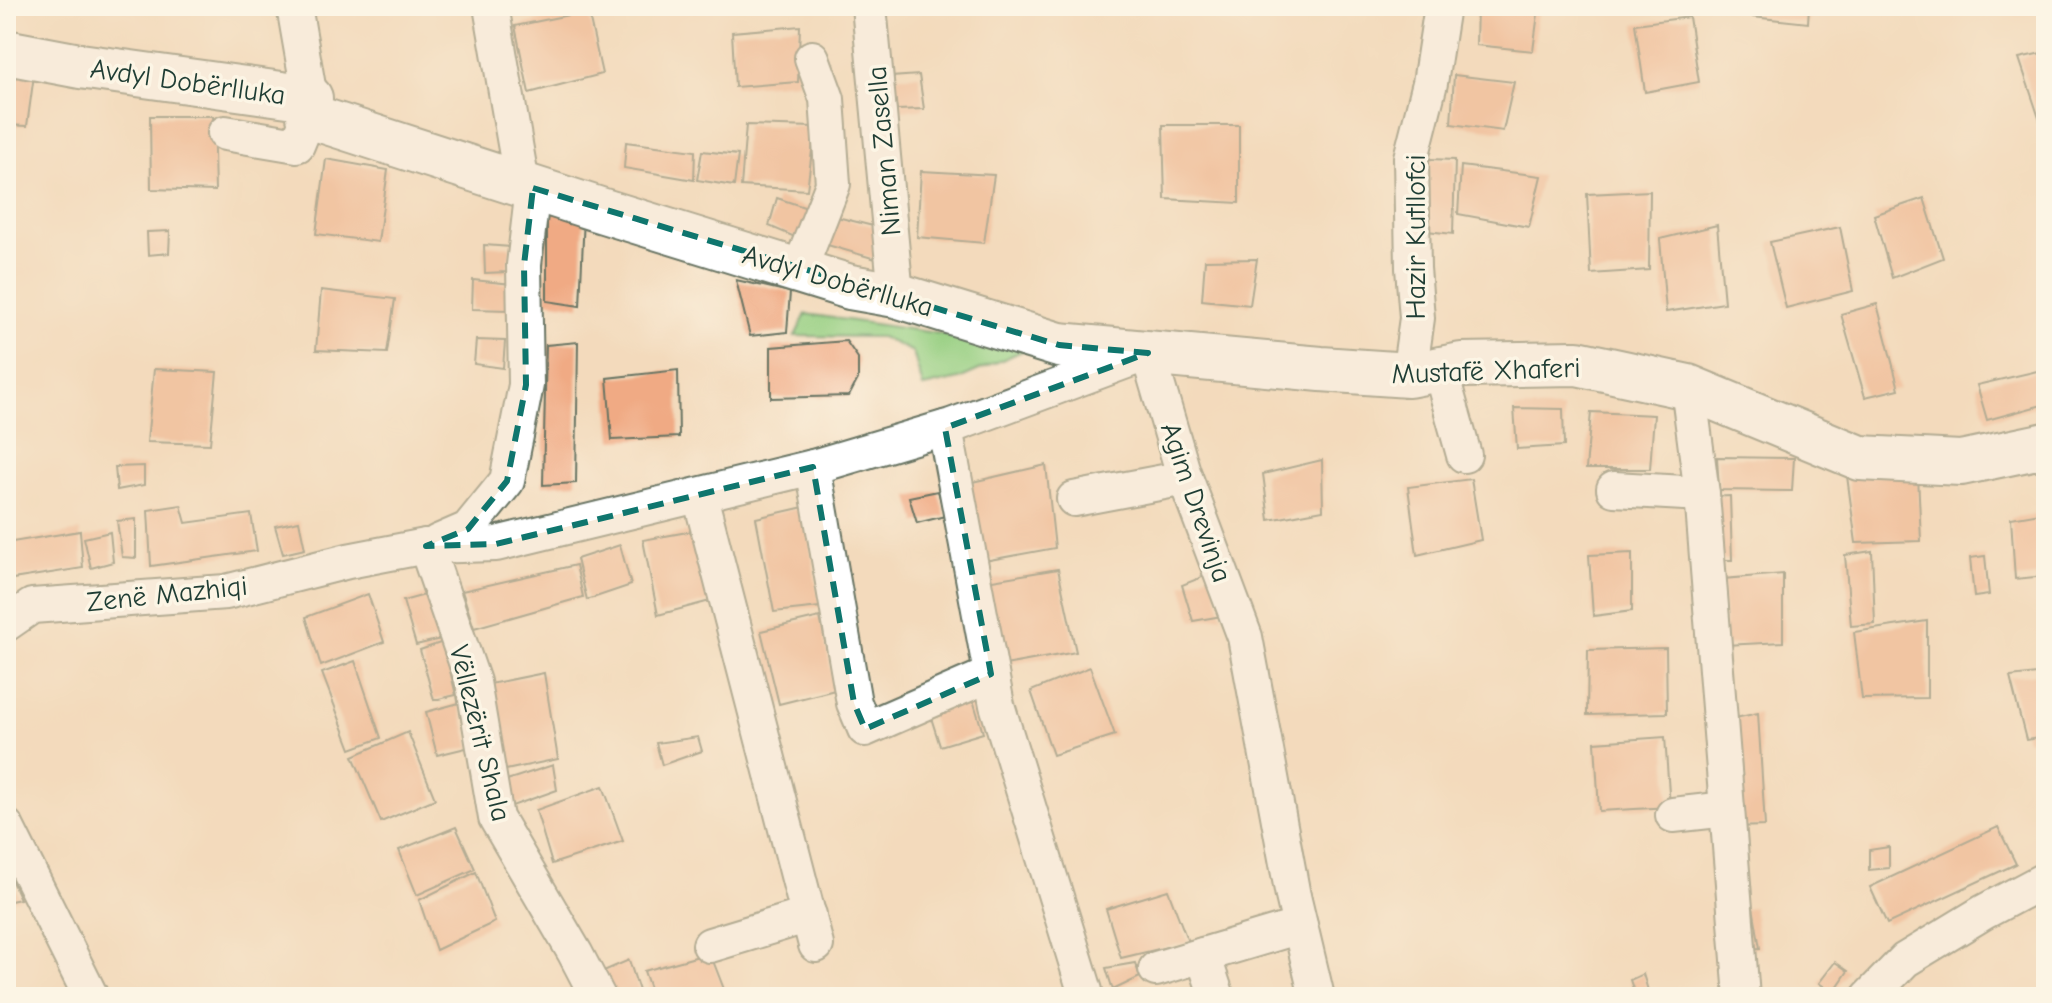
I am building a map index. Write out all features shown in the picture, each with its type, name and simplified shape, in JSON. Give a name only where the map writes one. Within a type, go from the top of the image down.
[{"type":"street","points":[[225,133],[297,145],[310,107],[294,6]]},
{"type":"street","points":[[426,546],[468,529],[507,481],[526,385],[524,265],[527,186],[491,6]]},
{"type":"street","name":"Niman Zasella","points":[[869,6],[896,295]]},
{"type":"street","name":"Hazir Kutllofci","points":[[1425,372],[1413,268],[1411,158],[1430,83],[1442,6]]},
{"type":"street","name":"Avdyl Dobërlluka","points":[[6,52],[310,107],[527,186],[850,287],[896,295],[1059,345],[1148,353]]},
{"type":"street","points":[[799,271],[833,184],[827,99],[812,58]]},
{"type":"street","points":[[426,546],[496,544],[813,467],[945,428],[1148,353]]},
{"type":"street","name":"Mustafë Xhaferi","points":[[1148,353],[1425,372],[1461,365],[1577,363],[1688,387],[1860,458],[1961,463],[2046,445]]},
{"type":"street","name":"Agim Drevinja","points":[[1148,353],[1185,478],[1245,637],[1300,926],[1317,997]]},
{"type":"street","points":[[1425,372],[1464,455]]},
{"type":"street","points":[[1688,387],[1702,494],[1742,997]]},
{"type":"street","points":[[945,428],[997,705],[1085,991]]},
{"type":"street","points":[[813,467],[854,703],[865,729],[991,674]]},
{"type":"street","points":[[1074,499],[1185,478]]},
{"type":"street","points":[[1614,489],[1702,494]]},
{"type":"street","points":[[700,496],[813,930],[710,945]]},
{"type":"street","name":"Zenë Mazhiqi","points":[[6,624],[32,606],[226,592],[348,561],[426,546]]},
{"type":"street","name":"Vëllezërit Shala","points":[[426,546],[473,682],[496,818],[598,997]]},
{"type":"street","points":[[1673,815],[1727,809]]},
{"type":"street","points":[[6,826],[91,997]]},
{"type":"street","points":[[1869,997],[1905,960],[2046,879]]},
{"type":"street","points":[[1156,969],[1300,926]]},
{"type":"street","points":[[1203,955],[1217,997]]},
{"type":"highlighted area","points":[[533,188],[1059,345],[1148,353],[945,428],[991,674],[865,729],[854,703],[813,467],[496,544],[426,546],[468,529],[507,481],[526,385],[524,265]]},
{"type":"green space","points":[[806,314],[1031,347],[959,379],[923,387],[913,352],[881,337],[795,336]]},
{"type":"building","points":[[1477,6],[1539,6],[1533,51],[1476,45]]},
{"type":"building","points":[[1754,6],[1809,6],[1808,23],[1753,17]]},
{"type":"building","points":[[588,11],[602,74],[529,93],[515,26]]},
{"type":"building","points":[[1689,17],[1699,82],[1645,92],[1635,24]]},
{"type":"building","points":[[800,26],[798,82],[735,87],[732,32]]},
{"type":"building","points":[[2046,52],[2046,122],[2041,124],[2019,58]]},
{"type":"building","points":[[6,72],[34,75],[27,126],[6,125]]},
{"type":"building","points":[[919,75],[924,109],[897,110],[891,77]]},
{"type":"building","points":[[1454,75],[1514,82],[1503,131],[1451,124]]},
{"type":"building","points":[[150,116],[213,116],[215,191],[151,189]]},
{"type":"building","points":[[746,125],[815,127],[807,190],[741,186]]},
{"type":"building","points":[[1163,125],[1239,125],[1239,203],[1165,199]]},
{"type":"building","points":[[626,142],[695,151],[694,180],[624,168]]},
{"type":"building","points":[[702,151],[738,155],[734,186],[697,180]]},
{"type":"building","points":[[326,159],[388,170],[378,242],[316,234]]},
{"type":"building","points":[[1429,159],[1455,160],[1453,234],[1427,231]]},
{"type":"building","points":[[1461,166],[1541,176],[1529,227],[1458,214]]},
{"type":"building","points":[[921,171],[994,175],[984,243],[917,237]]},
{"type":"building","points":[[1650,191],[1649,270],[1591,274],[1587,194]]},
{"type":"building","points":[[777,198],[813,210],[804,241],[769,226]]},
{"type":"building","points":[[1924,198],[1943,258],[1892,278],[1874,215]]},
{"type":"building","points":[[547,209],[584,216],[580,306],[547,301]]},
{"type":"building","points":[[829,215],[885,229],[879,260],[824,244]]},
{"type":"building","points":[[1717,225],[1724,303],[1666,312],[1660,239]]},
{"type":"building","points":[[1840,227],[1853,291],[1786,308],[1770,242]]},
{"type":"building","points":[[170,231],[169,253],[148,255],[147,232]]},
{"type":"building","points":[[6,232],[14,232],[8,273],[6,273]]},
{"type":"building","points":[[484,245],[511,247],[507,272],[485,273]]},
{"type":"building","points":[[1257,259],[1250,305],[1202,300],[1205,260]]},
{"type":"building","points":[[473,280],[512,284],[509,310],[472,309]]},
{"type":"building","points":[[736,280],[790,292],[787,332],[750,336]]},
{"type":"building","points":[[321,290],[395,299],[387,353],[316,350]]},
{"type":"building","points":[[1877,304],[1899,389],[1865,397],[1841,314]]},
{"type":"building","points":[[476,340],[505,341],[503,368],[474,364]]},
{"type":"building","points":[[846,341],[858,358],[858,379],[849,396],[771,398],[771,347]]},
{"type":"building","points":[[578,342],[576,483],[543,485],[546,345]]},
{"type":"building","points":[[154,369],[217,372],[210,444],[147,442]]},
{"type":"building","points":[[2046,369],[2046,404],[1987,420],[1977,385]]},
{"type":"building","points":[[678,370],[679,437],[612,440],[607,378]]},
{"type":"building","points":[[1514,408],[1563,409],[1564,446],[1517,449]]},
{"type":"building","points":[[1591,412],[1654,415],[1650,469],[1586,469]]},
{"type":"building","points":[[1717,457],[1794,458],[1792,491],[1719,490]]},
{"type":"building","points":[[1322,460],[1323,510],[1269,520],[1263,474]]},
{"type":"building","points":[[1046,465],[1055,548],[984,561],[968,483]]},
{"type":"building","points":[[144,466],[144,485],[117,490],[115,467]]},
{"type":"building","points":[[1918,475],[1921,541],[1856,543],[1847,476]]},
{"type":"building","points":[[1471,479],[1481,540],[1417,555],[1408,487]]},
{"type":"building","points":[[938,491],[945,516],[917,523],[909,497]]},
{"type":"building","points":[[1730,496],[1732,560],[1710,560],[1708,497]]},
{"type":"building","points":[[181,505],[186,523],[251,514],[257,551],[151,566],[148,510]]},
{"type":"building","points":[[804,507],[820,607],[774,612],[756,518]]},
{"type":"building","points":[[2046,512],[2046,576],[2015,579],[2011,518]]},
{"type":"building","points":[[136,519],[136,558],[122,557],[117,521]]},
{"type":"building","points":[[299,521],[305,549],[283,554],[275,526]]},
{"type":"building","points":[[80,531],[83,568],[6,580],[6,543]]},
{"type":"building","points":[[693,531],[710,601],[658,615],[643,540]]},
{"type":"building","points":[[110,532],[113,562],[91,568],[84,538]]},
{"type":"building","points":[[620,545],[631,585],[587,600],[577,559]]},
{"type":"building","points":[[1872,551],[1875,624],[1851,626],[1845,555]]},
{"type":"building","points":[[1632,553],[1632,611],[1593,616],[1589,555]]},
{"type":"building","points":[[1985,556],[1989,595],[1974,597],[1970,558]]},
{"type":"building","points":[[576,565],[583,597],[474,628],[462,591]]},
{"type":"building","points":[[1058,569],[1076,652],[1005,665],[986,581]]},
{"type":"building","points":[[1212,573],[1222,616],[1193,621],[1182,585]]},
{"type":"building","points":[[1783,574],[1783,642],[1725,645],[1723,579]]},
{"type":"building","points":[[432,593],[445,638],[416,645],[403,601]]},
{"type":"building","points":[[368,594],[384,642],[321,666],[306,617]]},
{"type":"building","points":[[820,617],[835,690],[779,704],[761,631]]},
{"type":"building","points":[[1927,621],[1927,698],[1862,699],[1854,632]]},
{"type":"building","points":[[443,642],[456,695],[434,700],[420,650]]},
{"type":"building","points":[[1666,648],[1667,713],[1587,715],[1588,650]]},
{"type":"building","points":[[355,661],[381,738],[351,749],[322,673]]},
{"type":"building","points":[[1090,667],[1115,735],[1053,755],[1031,691]]},
{"type":"building","points":[[544,673],[558,759],[501,771],[480,686]]},
{"type":"building","points":[[2046,673],[2046,737],[2026,740],[2010,677]]},
{"type":"building","points":[[971,693],[983,733],[940,746],[928,708]]},
{"type":"building","points":[[459,703],[470,747],[437,755],[426,712]]},
{"type":"building","points":[[1758,713],[1765,826],[1733,827],[1731,719]]},
{"type":"building","points":[[408,732],[435,799],[381,822],[353,756]]},
{"type":"building","points":[[698,737],[702,751],[662,765],[656,743]]},
{"type":"building","points":[[1665,737],[1670,807],[1599,811],[1595,742]]},
{"type":"building","points":[[553,765],[557,790],[512,806],[507,780]]},
{"type":"building","points":[[603,786],[623,841],[552,864],[536,810]]},
{"type":"building","points":[[456,827],[475,869],[417,895],[399,850]]},
{"type":"building","points":[[1998,827],[2016,864],[1887,924],[1870,887]]},
{"type":"building","points":[[1889,847],[1889,868],[1869,870],[1869,850]]},
{"type":"building","points":[[6,868],[20,899],[6,902]]},
{"type":"building","points":[[476,872],[495,922],[436,950],[419,900]]},
{"type":"building","points":[[1168,890],[1188,942],[1121,958],[1106,909]]},
{"type":"building","points":[[1753,907],[1760,948],[1750,949],[1743,910]]},
{"type":"building","points":[[710,953],[727,997],[653,997],[644,971]]},
{"type":"building","points":[[629,960],[641,997],[610,997],[599,973]]},
{"type":"building","points":[[1835,962],[1848,971],[1833,993],[1819,983]]},
{"type":"building","points":[[1135,963],[1140,977],[1113,990],[1106,968]]},
{"type":"building","points":[[1643,974],[1650,997],[1636,997],[1630,980]]}]
